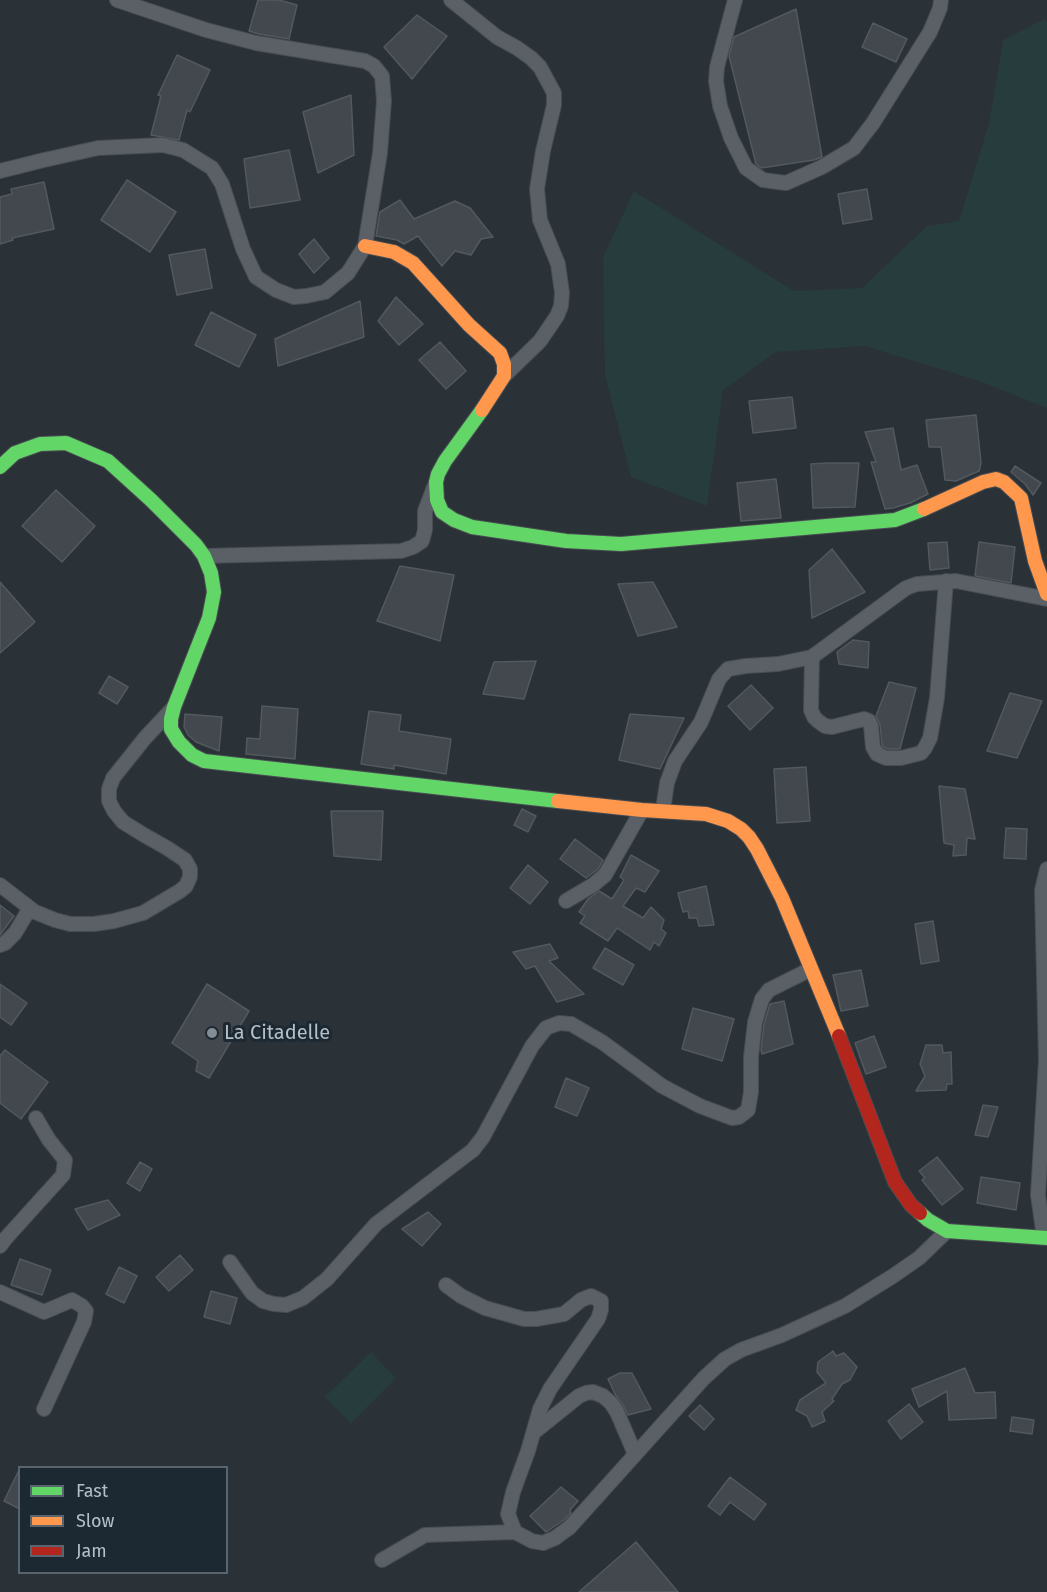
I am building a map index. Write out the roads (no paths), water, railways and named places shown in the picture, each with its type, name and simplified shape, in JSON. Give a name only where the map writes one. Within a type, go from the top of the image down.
[{"type":"street","points":[[0,171],[98,148],[163,145],[183,150],[212,168],[222,184],[243,249],[256,277],[276,290],[294,297],[325,292],[348,273],[365,246],[380,153],[384,101],[382,76],[374,66],[365,61],[256,43],[216,33],[117,0]]},
{"type":"street","points":[[204,556],[401,551],[422,541],[425,530],[425,511],[445,461],[504,376],[540,340],[557,316],[562,294],[558,264],[540,220],[537,189],[554,105],[554,93],[540,67],[531,58],[497,37],[451,0]]},
{"type":"street","points":[[735,0],[717,67],[716,81],[720,106],[731,138],[746,168],[763,180],[786,183],[822,167],[854,148],[873,123],[930,32],[940,8],[940,0]]},
{"type":"street","points":[[365,246],[394,252],[413,263],[469,325],[500,353],[504,364],[504,376]]},
{"type":"street","points":[[0,467],[15,453],[40,444],[66,443],[108,461],[189,538],[204,556],[211,573],[214,592],[209,618],[174,707],[171,729],[179,742],[192,755],[204,761],[642,810],[706,814],[728,821],[741,829],[757,849],[782,898],[895,1182],[911,1205],[928,1220],[947,1231],[1046,1238],[1038,1196],[1047,1060],[1042,890],[1047,869]]},
{"type":"street","points":[[436,482],[437,500],[442,512],[472,527],[566,542],[621,544],[895,520],[914,514],[983,482],[996,479],[1004,482],[1021,498],[1035,561],[1047,594]]},
{"type":"street","points":[[812,657],[811,710],[818,722],[832,727],[864,719],[869,721],[871,726],[873,747],[877,754],[886,758],[901,758],[921,753],[930,738],[937,698],[946,581]]},
{"type":"street","points":[[663,810],[667,783],[675,761],[701,722],[719,679],[728,669],[778,664],[812,657],[906,588],[917,584],[956,581],[1047,599]]},
{"type":"street","points":[[0,885],[30,908],[55,920],[70,924],[94,924],[144,913],[186,886],[190,869],[185,860],[123,822],[109,801],[109,789],[113,778],[174,707]]},
{"type":"street","points":[[566,901],[605,875],[642,810]]},
{"type":"street","points":[[0,945],[15,933],[30,908]]},
{"type":"street","points":[[230,1262],[252,1293],[263,1301],[286,1305],[303,1298],[327,1279],[376,1224],[473,1150],[483,1137],[532,1046],[546,1028],[559,1023],[571,1024],[602,1041],[662,1086],[711,1110],[732,1118],[739,1118],[748,1110],[751,1092],[753,1034],[762,999],[769,990],[811,969]]},
{"type":"street","points":[[0,1246],[63,1175],[65,1160],[36,1118]]},
{"type":"street","points":[[382,1560],[425,1535],[515,1532],[543,1544],[555,1538],[570,1527],[704,1378],[725,1359],[845,1306],[919,1258],[947,1231]]},
{"type":"street","points":[[446,1285],[461,1296],[485,1308],[524,1319],[564,1314],[581,1299],[591,1296],[601,1301],[598,1318],[550,1389],[540,1408],[508,1514],[515,1532]]},
{"type":"street","points":[[0,1292],[44,1312],[72,1300],[86,1311],[84,1322],[44,1409]]},
{"type":"street","points":[[532,1433],[579,1396],[593,1392],[603,1396],[611,1403],[635,1454]]},
{"type":"place","name":"La Citadelle","points":[[212,1033]]}]
